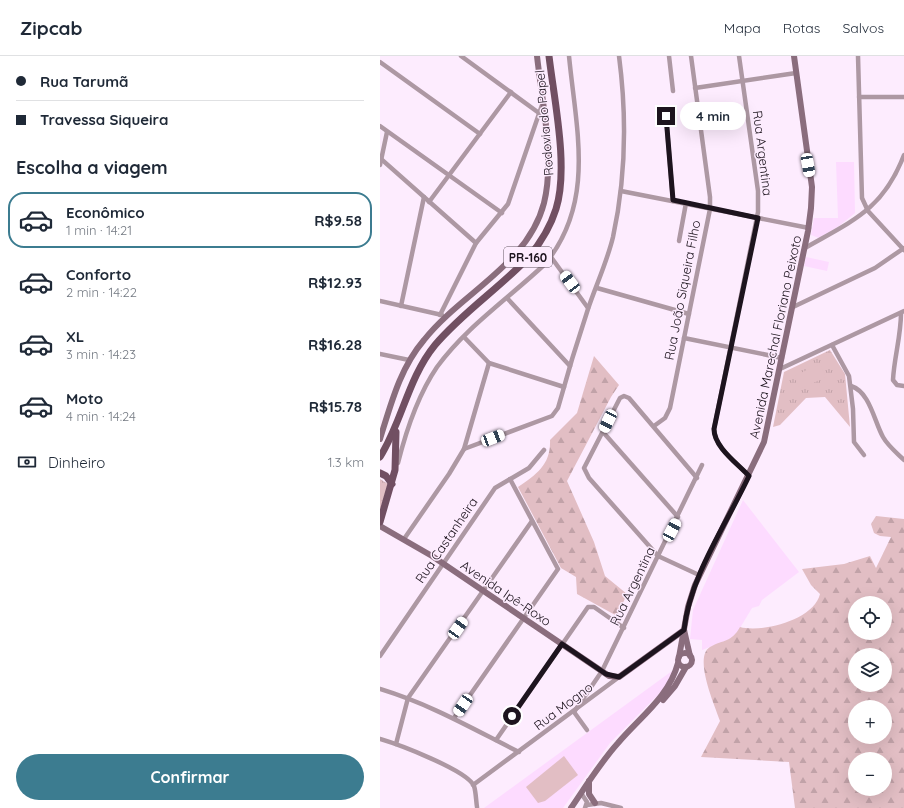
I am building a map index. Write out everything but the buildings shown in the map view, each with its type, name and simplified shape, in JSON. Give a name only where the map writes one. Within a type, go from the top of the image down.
[{"type":"main road","points":[[380,439],[399,382],[409,360],[425,338],[447,316],[512,258],[534,228],[543,204],[548,174],[548,150],[537,56]]},
{"type":"main road","name":"Rodovia do Papel","points":[[380,457],[399,418],[413,382],[435,345],[527,259],[543,238],[552,220],[559,197],[561,171],[549,56]]},
{"type":"main road","name":"Avenida Marechal Floriano Peixoto","points":[[571,808],[617,744],[668,689],[679,658],[688,607],[699,575],[749,476],[764,442],[809,228],[812,187],[794,56]]},
{"type":"main road","name":"Rodovia do Papel","points":[[380,522],[392,484],[395,461],[394,439],[399,418]]},
{"type":"main road","points":[[380,473],[386,476],[392,484]]},
{"type":"main road","name":"Avenida Ipê-Roxo","points":[[380,526],[444,564],[609,676],[619,677]]},
{"type":"main road","name":"Avenida Marechal Floriano Peixoto","points":[[684,630],[690,656]]},
{"type":"main road","name":"Rua Mogno","points":[[619,677],[684,630]]},
{"type":"main road","points":[[679,658],[683,654],[690,656],[691,663],[686,667],[681,666],[679,658],[688,645]]},
{"type":"main road","name":"Avenida Marechal Floriano Peixoto","points":[[653,706],[669,693],[686,667]]},
{"type":"main road","points":[[589,782],[589,794],[595,803]]},
{"type":"street","points":[[382,56],[380,61],[480,134]]},
{"type":"street","points":[[460,56],[540,113]]},
{"type":"street","points":[[392,484],[414,413],[426,386],[444,359],[464,337],[551,257],[562,241],[573,213],[580,165],[569,56]]},
{"type":"street","points":[[464,449],[552,416],[555,413],[588,308],[597,288],[613,238],[621,191],[624,145],[619,56]]},
{"type":"street","points":[[669,56],[673,91]]},
{"type":"street","name":"Rua João Siqueira Filho","points":[[654,426],[669,413],[710,209],[710,197],[690,56]]},
{"type":"street","name":"Rua Argentina","points":[[739,56],[758,191],[758,218],[714,434],[720,445],[749,476]]},
{"type":"street","points":[[793,307],[875,268],[904,249],[868,211],[862,198],[858,56]]},
{"type":"street","points":[[695,88],[796,73]]},
{"type":"street","points":[[429,202],[450,176],[511,92]]},
{"type":"street","points":[[859,97],[904,97]]},
{"type":"street","points":[[440,315],[476,243],[502,213],[510,198],[542,105]]},
{"type":"street","points":[[666,116],[673,200]]},
{"type":"street","points":[[380,126],[502,213]]},
{"type":"street","points":[[380,165],[387,132]]},
{"type":"street","points":[[805,248],[868,211],[891,182],[904,155]]},
{"type":"street","points":[[381,159],[476,243]]},
{"type":"street","points":[[621,191],[673,200],[710,209],[809,228]]},
{"type":"street","points":[[401,306],[424,197]]},
{"type":"street","points":[[679,241],[686,204]]},
{"type":"street","points":[[551,257],[588,308]]},
{"type":"street","points":[[597,288],[688,314]]},
{"type":"street","points":[[507,298],[570,366]]},
{"type":"street","points":[[380,301],[447,316]]},
{"type":"street","points":[[780,369],[903,312]]},
{"type":"street","points":[[903,312],[893,368],[893,380],[897,385],[904,386]]},
{"type":"street","points":[[464,337],[489,363],[564,387]]},
{"type":"street","points":[[684,338],[782,358]]},
{"type":"street","points":[[832,345],[845,368],[851,386],[854,442],[856,447],[864,455]]},
{"type":"street","points":[[380,354],[409,360]]},
{"type":"street","points":[[404,539],[449,474],[464,449],[489,363]]},
{"type":"street","points":[[851,386],[856,387],[863,394],[883,437],[904,460]]},
{"type":"street","points":[[697,478],[654,426],[629,398],[624,396],[620,398],[584,468],[589,478],[658,556],[699,575]]},
{"type":"street","points":[[603,432],[678,517]]},
{"type":"street","name":"Rua Castanheira","points":[[380,656],[444,564],[490,494],[500,484],[529,468],[544,450]]},
{"type":"street","name":"Rua Argentina","points":[[574,712],[602,671],[702,465]]},
{"type":"street","points":[[454,718],[523,617],[558,569],[510,478]]},
{"type":"street","points":[[396,744],[408,698],[532,521]]},
{"type":"street","points":[[496,740],[587,608],[591,606],[624,628]]},
{"type":"street","name":"Rua Mogno","points":[[474,785],[619,677]]},
{"type":"street","points":[[380,690],[408,698],[454,718],[519,752]]},
{"type":"street","points":[[574,712],[587,730]]},
{"type":"street","points":[[380,739],[396,744],[464,777],[474,785],[477,807]]},
{"type":"street","points":[[581,794],[586,806],[595,803],[621,808]]},
{"type":"shaded area","points":[[836,162],[854,162],[855,213],[839,226],[819,238],[811,235],[814,218],[838,218]]},
{"type":"shaded area","points":[[806,257],[829,262],[827,271],[804,266]]},
{"type":"shaded area","points":[[743,500],[799,572],[762,600],[759,606],[752,608],[734,638],[702,650],[702,640],[690,639],[693,610]]},
{"type":"shaded area","points":[[672,671],[667,686],[610,743],[563,808],[484,808]]},
{"type":"green space","points":[[830,350],[845,374],[850,427],[825,397],[806,398],[780,425],[773,427],[784,372]]},
{"type":"green space","points":[[594,356],[619,385],[611,397],[567,481],[594,542],[605,576],[627,594],[617,616],[577,594],[576,577],[561,568],[518,487],[542,468],[548,456],[550,440],[577,413]]},
{"type":"green space","points":[[820,364],[826,377],[800,389],[794,376]]},
{"type":"green space","points":[[380,479],[388,484],[380,510]]},
{"type":"green space","points":[[876,516],[904,519],[904,808],[795,808],[789,762],[701,757],[720,721],[710,694],[704,671],[705,652],[715,644],[727,640],[733,636],[740,627],[761,628],[773,626],[798,617],[808,611],[816,603],[820,594],[811,585],[802,569],[844,564],[870,556],[876,568],[891,537],[880,536],[874,533],[871,524]]},
{"type":"green space","points":[[564,756],[578,775],[545,801],[538,803],[526,787]]},
{"type":"route","points":[[512,716],[562,644],[609,676],[619,677],[684,630],[688,607],[699,575],[749,476],[720,445],[714,434],[714,429],[758,218],[673,200],[666,116]]}]
